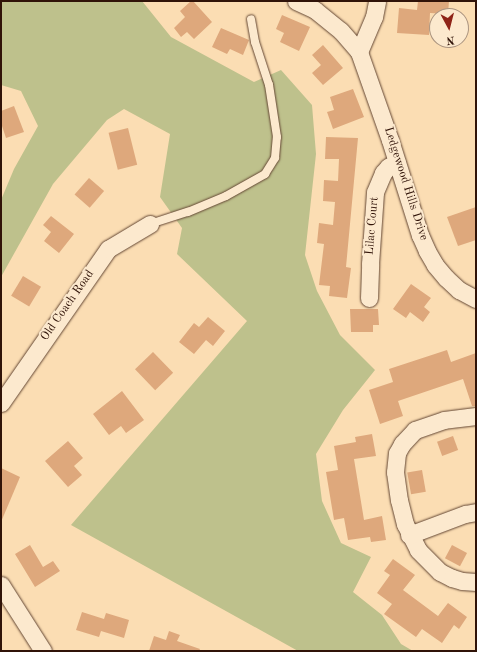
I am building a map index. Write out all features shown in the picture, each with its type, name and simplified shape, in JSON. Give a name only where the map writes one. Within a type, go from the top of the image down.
[{"type":"street","name":"Ledgewood Hills Drive","points":[[296,1],[315,10],[341,31],[359,52],[427,251],[435,265],[446,278],[460,290],[476,299]]},
{"type":"street","points":[[359,52],[374,17],[377,1]]},
{"type":"street","name":"Lilac Court","points":[[369,298],[375,192],[383,173],[388,167],[397,162]]},
{"type":"street","name":"Old Coach Road","points":[[1,403],[108,249],[150,224]]},
{"type":"street","points":[[476,416],[464,416],[415,430],[402,444],[396,458],[395,472],[399,500],[409,535],[418,550],[440,572],[457,580],[476,582]]},
{"type":"street","points":[[409,535],[452,518],[476,512]]},
{"type":"street","points":[[1,585],[44,651]]},
{"type":"lane","points":[[150,224],[188,212],[226,196],[265,174],[275,158],[277,137],[269,86],[255,42],[251,19]]},
{"type":"green space","points":[[1,1],[142,1],[171,37],[254,82],[281,70],[312,105],[316,154],[305,255],[317,291],[340,335],[375,370],[343,410],[316,454],[322,501],[341,543],[371,557],[353,592],[382,615],[401,644],[413,651],[298,651],[71,525],[247,321],[177,254],[182,228],[160,197],[170,134],[124,109],[107,120],[53,184],[1,277],[1,200],[14,169],[38,126],[21,91],[1,85]]},
{"type":"building","points":[[191,1],[193,1],[212,22],[194,39],[187,32],[181,37],[174,28],[185,17],[180,11]]},
{"type":"building","points":[[418,1],[449,1],[448,8],[429,8],[429,35],[397,33],[399,8],[417,10]]},
{"type":"building","points":[[282,15],[310,27],[299,51],[280,42],[284,33],[276,29]]},
{"type":"building","points":[[221,28],[249,40],[243,55],[230,49],[227,54],[212,47]]},
{"type":"building","points":[[323,45],[343,68],[323,85],[312,73],[321,65],[312,55]]},
{"type":"building","points":[[353,89],[364,117],[333,129],[327,112],[334,110],[330,97]]},
{"type":"building","points":[[14,106],[24,132],[6,138],[1,123],[1,111]]},
{"type":"building","points":[[128,128],[137,165],[118,170],[109,133]]},
{"type":"building","points":[[326,137],[358,138],[346,267],[351,268],[347,298],[329,296],[330,286],[319,285],[324,244],[317,243],[319,223],[333,225],[335,202],[323,201],[324,180],[338,181],[339,159],[325,159]]},
{"type":"building","points":[[89,178],[104,191],[90,208],[75,195]]},
{"type":"building","points":[[476,207],[476,240],[458,246],[447,217]]},
{"type":"building","points":[[51,216],[74,234],[59,253],[44,241],[51,232],[43,225]]},
{"type":"building","points":[[23,276],[41,287],[29,307],[11,296]]},
{"type":"building","points":[[411,284],[431,298],[424,307],[430,312],[423,322],[410,312],[406,318],[393,309]]},
{"type":"building","points":[[350,309],[378,309],[379,325],[373,325],[373,332],[351,332]]},
{"type":"building","points":[[208,317],[225,331],[213,346],[206,340],[194,354],[179,342],[194,323],[199,327]]},
{"type":"building","points":[[447,350],[451,362],[476,353],[476,406],[472,406],[463,379],[398,401],[403,416],[380,424],[369,390],[393,382],[389,369]]},
{"type":"building","points":[[153,352],[173,373],[155,390],[135,369]]},
{"type":"building","points":[[122,391],[144,420],[126,433],[121,426],[109,435],[93,414]]},
{"type":"building","points":[[372,434],[376,456],[354,459],[364,520],[382,516],[386,540],[371,542],[370,537],[348,540],[344,518],[334,520],[326,472],[338,470],[334,446],[356,442],[355,437]]},
{"type":"building","points":[[453,436],[458,450],[442,456],[437,442]]},
{"type":"building","points":[[68,441],[83,458],[74,466],[82,475],[68,487],[45,461]]},
{"type":"building","points":[[1,468],[20,477],[1,522]]},
{"type":"building","points":[[422,470],[426,492],[411,494],[407,473]]},
{"type":"building","points":[[30,545],[43,567],[53,561],[60,571],[35,587],[15,554]]},
{"type":"building","points":[[452,545],[467,553],[460,566],[445,558]]},
{"type":"building","points":[[393,559],[415,575],[403,590],[438,616],[448,603],[467,617],[459,629],[454,625],[442,643],[422,629],[416,637],[384,614],[392,604],[377,593],[390,575],[384,571]]},
{"type":"building","points":[[82,612],[104,619],[106,613],[129,620],[124,638],[101,631],[99,637],[76,630]]},
{"type":"building","points":[[169,631],[180,635],[177,641],[200,649],[199,651],[149,651],[154,636],[166,640]]}]
